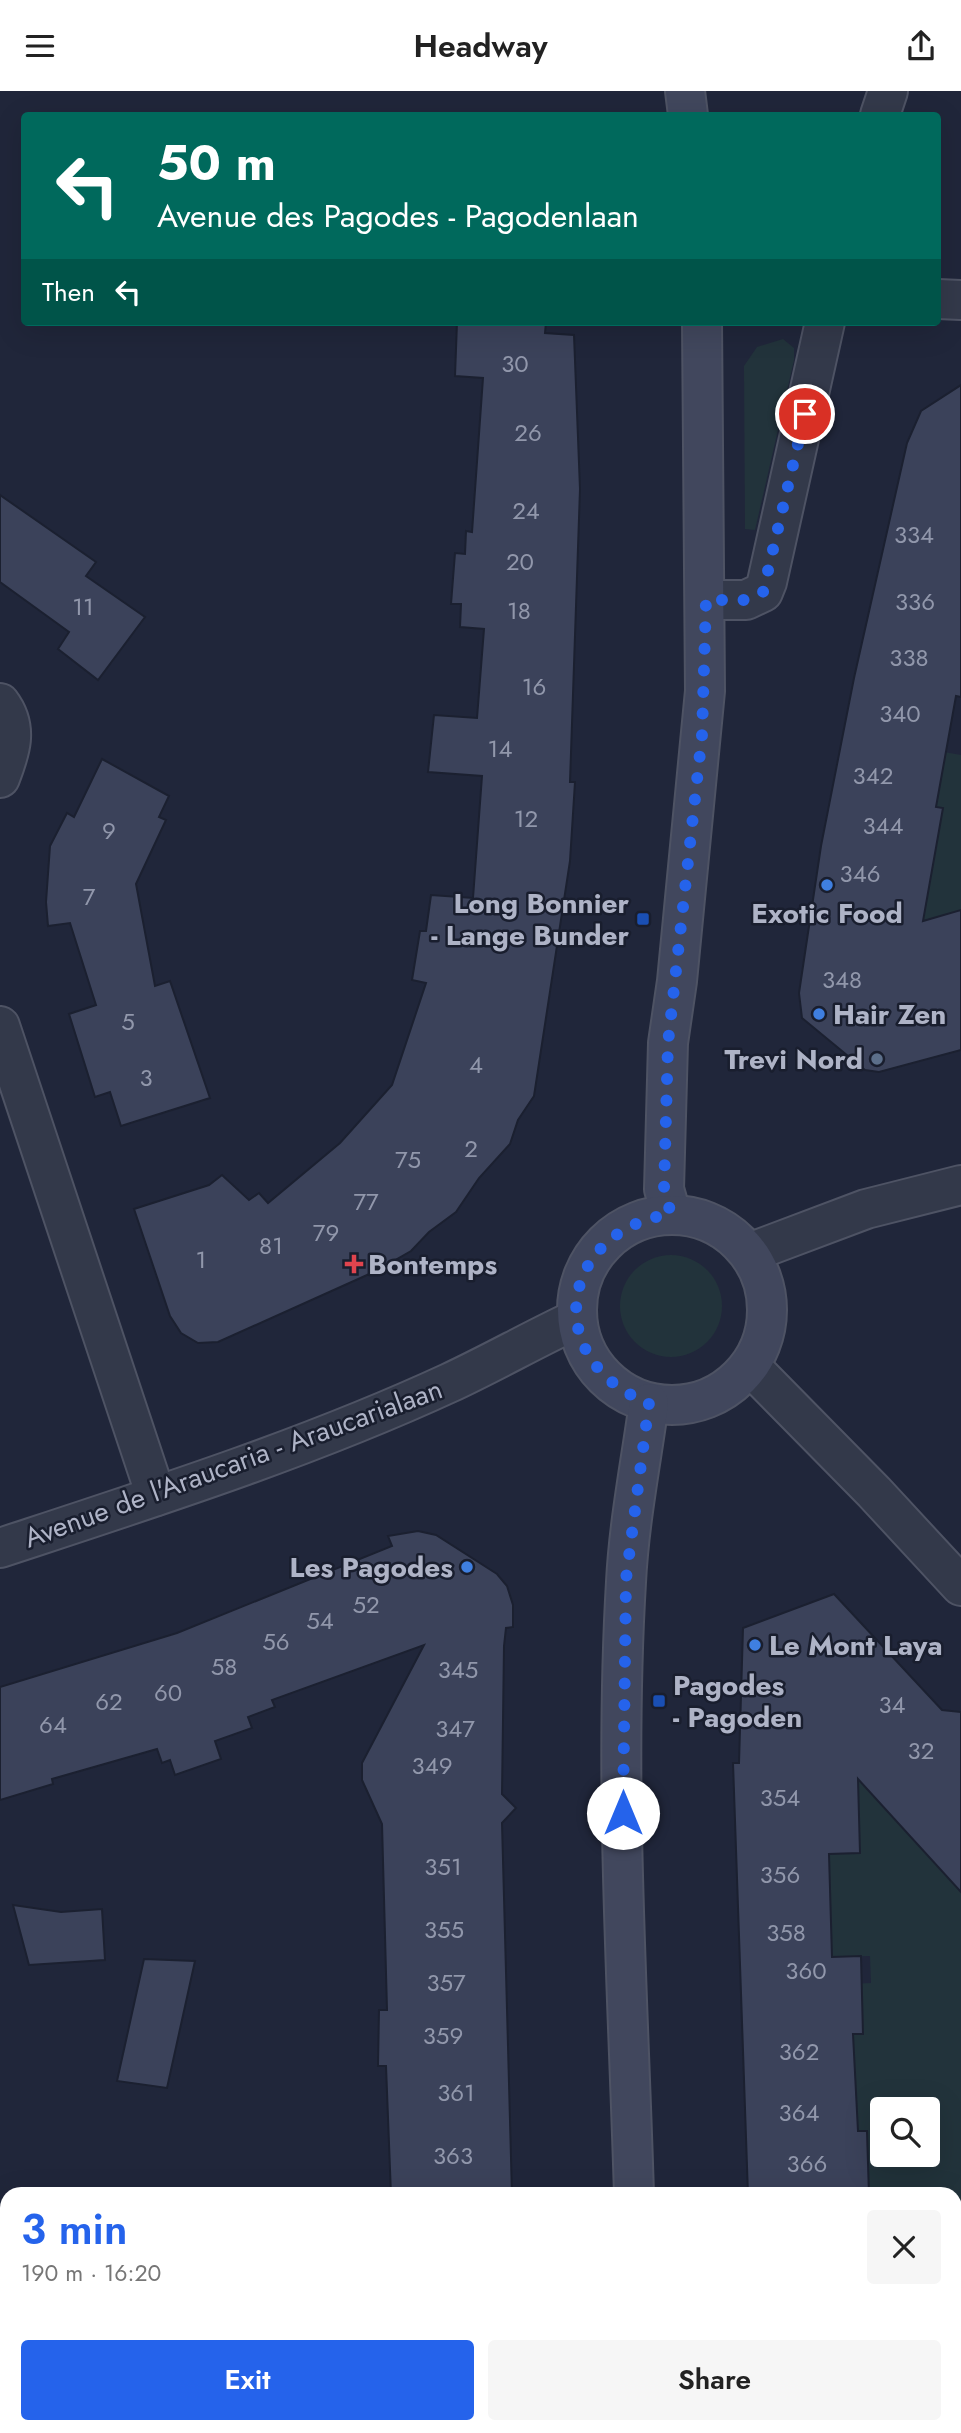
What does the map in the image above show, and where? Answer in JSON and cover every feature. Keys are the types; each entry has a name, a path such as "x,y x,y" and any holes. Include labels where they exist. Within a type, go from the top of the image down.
{"street":[{"path":"685,91 688,112"},
{"path":"881,112 888,91"},
{"path":"941,299 961,300"},
{"path":"671,1214 664,1189 668,1043 702,735 706,600 702,326"},
{"path":"706,600 746,600 763,592 824,326"},
{"path":"0,703 12,729 12,746 0,778"},
{"path":"0,1026 156,1496"},
{"path":"749,1253 866,1209 961,1185"},
{"path":"671,1214 694,1217 715,1224 734,1237 749,1253 761,1274 767,1297 767,1322 762,1345 750,1366 734,1383 705,1400 672,1406 649,1403 627,1395 608,1381 592,1363 582,1342 577,1319 583,1275 594,1255 628,1225 671,1214"},
{"name":"Avenue de l'Araucaria - Araucarialaan","path":"0,1548 156,1496 377,1414 450,1383 577,1319"},
{"path":"750,1366 874,1492 961,1586"},
{"path":"634,2187 623,1813 624,1631 626,1579 649,1403"}],"shaded area":[{"path":"783,339 794,348 794,360 755,530 745,529 744,366 757,347"},
{"path":"944,752 961,755 961,910 942,916 950,948 887,930 942,808 934,806"},
{"path":"671,1255 691,1259 707,1270 718,1286 722,1306 718,1326 707,1342 691,1353 671,1357 651,1353 635,1342 624,1326 620,1306 624,1286 635,1270 651,1259"},
{"path":"874,1744 961,1879 961,2187 869,2187 867,2131 852,2131 853,2034 863,2034 862,2006 848,1984 871,1983 870,1956 832,1957 824,1854 860,1853 860,1822 802,1761"}],"building":[{"path":"457,326 546,326 545,333 574,335 580,489 570,782 575,782 570,861 534,1096 518,1120 510,1144 479,1178 456,1212 429,1232 411,1251 376,1271 218,1342 198,1343 181,1333 170,1316 134,1209 209,1185 222,1175 249,1200 259,1193 268,1203 340,1143 392,1085 426,983 412,980 420,931 426,931 431,895 473,898 482,776 428,772 434,715 477,718 484,629 460,627 461,604 451,604 455,553 465,554 466,531 472,532 483,378 455,376"},
{"path":"961,385 961,697 956,696 936,807 943,808 923,921 961,910 961,1050 879,1072 865,1070 802,1018 799,993 821,846 854,678 907,443 921,411"},
{"path":"0,495 96,562 86,576 145,617 98,680 58,649 69,632 0,582"},
{"path":"102,759 169,796 159,817 166,820 136,884 155,986 170,981 210,1098 121,1126 110,1092 95,1097 69,1014 96,1005 70,923 48,926 46,902 50,846 67,813 74,817"},
{"path":"418,1531 436,1535 497,1574 507,1586 513,1605 513,1627 506,1628 504,1646 502,1794 516,1808 502,1823 512,2187 391,2187 386,2066 378,2066 379,2010 387,2010 382,1824 362,1780 362,1763 424,1645 272,1700 275,1707 248,1717 252,1728 215,1741 221,1759 175,1775 170,1760 162,1763 157,1749 52,1779 53,1784 0,1800 0,1687 177,1633 392,1546 388,1536"},
{"path":"834,1594 942,1710 961,1712 961,1892 858,1779 860,1853 829,1854 832,1957 861,1956 863,2034 853,2034 858,2131 867,2131 869,2187 748,2187 733,1763 739,1763 743,1628"},
{"path":"13,1905 61,1912 102,1909 105,1960 29,1965"},
{"path":"144,1959 195,1961 167,2088 117,2081"}],"place":[{"name":"Exotic Food","path":"827,885"},
{"name":"Long Bonnier - Lange Bunder","path":"643,919"},
{"name":"Hair Zen","path":"819,1014"},
{"name":"Trevi Nord","path":"877,1059"},
{"name":"Bontemps","path":"354,1264"},
{"name":"Les Pagodes","path":"467,1567"},
{"name":"Le Mont Laya","path":"755,1645"},
{"name":"Pagodes - Pagoden","path":"659,1701"}],"route":[{"path":"623,1813 626,1579 649,1403 627,1395 608,1381 592,1363 582,1342 577,1319 578,1296 583,1275 594,1255 610,1238 628,1225 648,1217 671,1214 664,1189 668,1043 677,981 702,735 706,600 746,600 763,592 770,572 805,414"}]}
